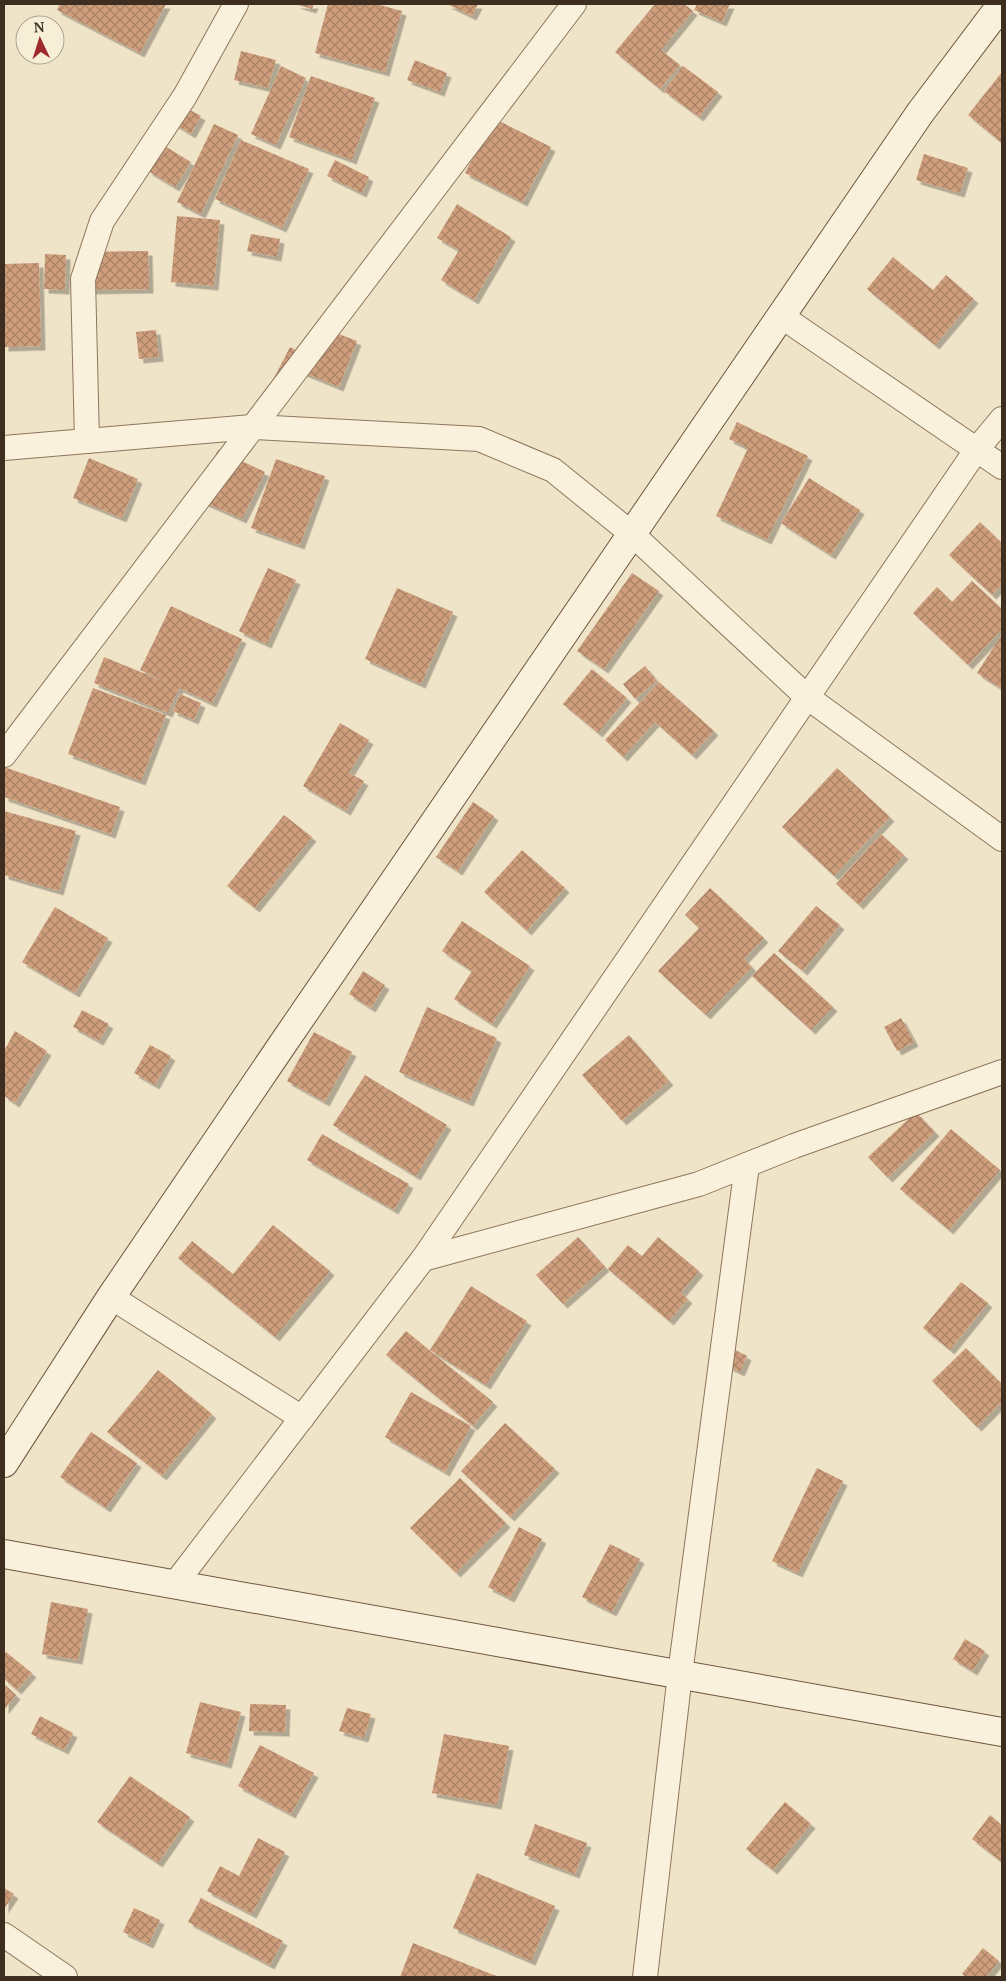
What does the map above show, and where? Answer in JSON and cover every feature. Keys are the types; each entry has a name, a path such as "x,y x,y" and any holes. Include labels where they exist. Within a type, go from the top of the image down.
{"main road":[{"path":"4,1463 111,1297 781,316 920,113 1002,4"},
{"path":"4,1554 1002,1732"}],"street":[{"path":"87,441 83,279 102,221 185,96 236,4"},
{"path":"4,755 574,4"},
{"path":"781,316 1002,467"},
{"path":"175,1584 423,1259 977,449 1002,419"},
{"path":"4,448 252,427 479,439 553,470 632,534 807,698 1002,839"},
{"path":"423,1259 699,1184 794,1146 1002,1072"},
{"path":"645,1977 680,1674 747,1165"},
{"path":"111,1297 302,1418"},
{"path":"4,1935 65,1977"}],"building":[{"path":"60,4 166,4 140,53 57,10"},
{"path":"295,4 314,4 312,9"},
{"path":"328,4 376,4 402,11 385,72 315,53"},
{"path":"447,4 478,4 472,16"},
{"path":"655,4 684,4 693,11 661,50 680,65 660,89 615,52"},
{"path":"697,4 730,4 722,22 694,10"},
{"path":"241,51 276,60 268,88 234,80"},
{"path":"415,60 447,73 440,92 407,80"},
{"path":"281,66 306,78 276,145 251,134"},
{"path":"683,66 718,92 699,117 664,91"},
{"path":"1002,72 1002,143 968,115"},
{"path":"311,76 375,98 352,160 289,137"},
{"path":"183,106 201,116 191,134 173,123"},
{"path":"493,118 551,147 523,202 465,173"},
{"path":"214,124 238,135 201,214 177,202"},
{"path":"241,140 309,169 282,228 215,199"},
{"path":"163,145 191,162 175,187 148,171"},
{"path":"924,154 968,168 960,193 916,180"},
{"path":"335,160 369,177 362,193 327,176"},
{"path":"457,204 511,237 474,300 441,280 459,250 437,238"},
{"path":"177,216 220,220 214,286 171,282"},
{"path":"251,234 280,239 277,257 247,251"},
{"path":"148,251 149,289 78,290 78,252"},
{"path":"45,254 66,255 65,290 44,289"},
{"path":"893,257 933,290 946,275 974,299 935,345 867,289"},
{"path":"39,263 41,346 4,347 4,264"},
{"path":"318,326 357,341 339,387 300,371"},
{"path":"156,330 159,357 139,359 136,332"},
{"path":"290,347 303,354 288,384 274,378"},
{"path":"737,422 808,456 767,540 716,516 748,448 729,439"},
{"path":"218,450 265,472 242,519 195,498"},
{"path":"89,458 138,479 122,518 73,498"},
{"path":"276,459 325,476 300,545 251,528"},
{"path":"809,478 860,510 831,555 781,523"},
{"path":"980,522 1002,543 1002,584 992,595 949,555"},
{"path":"268,568 296,580 267,644 239,631"},
{"path":"632,573 659,591 604,669 577,651"},
{"path":"972,581 1002,609 1002,629 968,665 913,613 937,587 952,602"},
{"path":"397,588 453,612 421,684 365,659"},
{"path":"171,606 242,639 212,703 179,688 168,713 94,683 104,657 168,683 140,670"},
{"path":"1002,634 1002,689 977,673"},
{"path":"645,666 657,681 635,699 623,684"},
{"path":"592,669 627,698 598,733 563,704"},
{"path":"659,682 714,731 692,755 655,722 623,757 605,740"},
{"path":"93,688 166,715 141,781 68,754"},
{"path":"180,694 201,703 194,720 173,711"},
{"path":"340,723 369,740 349,773 364,781 346,811 303,786"},
{"path":"4,767 120,807 111,834 4,797"},
{"path":"837,768 890,817 834,876 782,827"},
{"path":"473,802 494,816 458,871 436,857"},
{"path":"4,811 76,831 59,891 4,875"},
{"path":"284,815 312,837 255,908 227,886"},
{"path":"881,834 904,855 859,905 836,884"},
{"path":"522,850 565,888 527,931 484,892"},
{"path":"710,888 764,938 744,959 752,967 706,1015 658,971 699,928 685,915"},
{"path":"816,906 840,925 803,971 778,951"},
{"path":"55,907 108,938 75,993 22,962"},
{"path":"462,921 530,966 492,1024 454,999 472,971 442,951"},
{"path":"774,953 833,1007 811,1030 752,976"},
{"path":"363,971 385,985 371,1008 349,994"},
{"path":"427,1007 497,1038 469,1102 399,1072"},
{"path":"82,1010 109,1024 99,1041 73,1027"},
{"path":"901,1018 914,1042 897,1051 884,1027"},
{"path":"15,1031 47,1051 15,1103 4,1096 4,1051"},
{"path":"314,1032 352,1052 325,1102 287,1081"},
{"path":"629,1035 669,1081 622,1121 582,1075"},
{"path":"150,1045 171,1056 155,1085 134,1073"},
{"path":"365,1075 447,1125 416,1176 333,1125"},
{"path":"916,1112 935,1132 888,1178 868,1157"},
{"path":"951,1129 1000,1170 949,1230 900,1189"},
{"path":"322,1134 409,1184 394,1210 307,1160"},
{"path":"273,1225 330,1271 275,1337 178,1258 192,1241 233,1274"},
{"path":"578,1237 605,1267 563,1304 536,1275"},
{"path":"658,1237 699,1271 681,1293 688,1299 669,1321 608,1269 628,1245 642,1256"},
{"path":"961,1282 988,1303 950,1350 923,1328"},
{"path":"471,1286 527,1321 486,1385 430,1350"},
{"path":"406,1331 493,1402 473,1426 386,1355"},
{"path":"726,1345 747,1356 740,1372 718,1361"},
{"path":"966,1348 1002,1384 1002,1402 977,1427 932,1381"},
{"path":"158,1370 212,1414 162,1476 107,1432"},
{"path":"411,1392 471,1426 445,1472 385,1437"},
{"path":"505,1423 555,1469 510,1517 461,1471"},
{"path":"91,1432 137,1463 106,1508 60,1477"},
{"path":"817,1468 843,1481 798,1573 772,1561"},
{"path":"460,1478 506,1523 456,1573 410,1528"},
{"path":"519,1527 542,1539 510,1598 488,1587"},
{"path":"610,1544 640,1559 612,1612 582,1597"},
{"path":"51,1602 88,1609 78,1660 42,1654"},
{"path":"965,1639 985,1651 973,1671 953,1659"},
{"path":"6,1652 32,1673 17,1690 4,1679 4,1655"},
{"path":"4,1684 16,1695 4,1710"},
{"path":"200,1702 241,1712 227,1764 186,1753"},
{"path":"250,1704 286,1705 285,1732 249,1731"},
{"path":"347,1708 371,1714 364,1738 339,1731"},
{"path":"40,1716 73,1733 64,1750 31,1734"},
{"path":"444,1734 509,1746 497,1805 432,1793"},
{"path":"260,1745 314,1773 291,1814 238,1786"},
{"path":"130,1776 190,1817 158,1863 97,1822"},
{"path":"785,1802 811,1824 773,1870 746,1849"},
{"path":"990,1815 1002,1825 1002,1862 972,1839"},
{"path":"535,1824 587,1843 575,1874 524,1855"},
{"path":"258,1838 285,1852 252,1914 207,1891 220,1866 239,1876"},
{"path":"477,1873 555,1906 531,1961 453,1928"},
{"path":"4,1888 14,1894 4,1909"},
{"path":"201,1898 283,1941 270,1965 188,1922"},
{"path":"134,1908 160,1920 149,1944 123,1932"},
{"path":"413,1943 499,1977 400,1977"},
{"path":"983,1948 999,1961 986,1977 966,1977 962,1974"}]}
